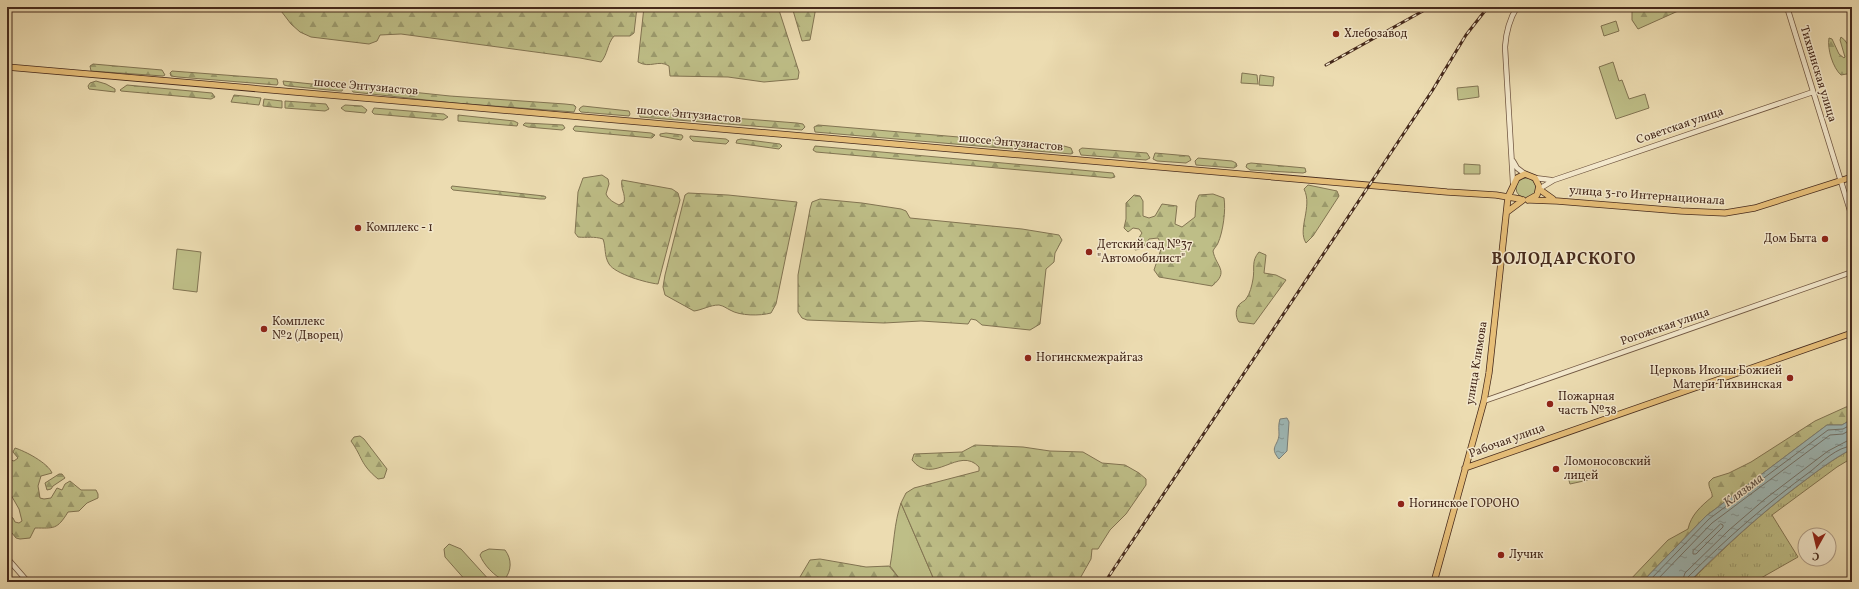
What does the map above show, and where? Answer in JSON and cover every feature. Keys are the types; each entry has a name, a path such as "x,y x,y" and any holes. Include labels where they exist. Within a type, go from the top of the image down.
{"main road":[{"name":"шоссе Энтузиастов","path":"7,67 655,123 817,139 1368,184"},
{"path":"1507,212 1524,200 1535,197 1539,189 1539,183 1535,178 1525,174 1516,178 1508,197"},
{"name":"улица 3-го Интернационала","path":"1368,184 1447,192 1496,195 1524,200 1555,200 1724,213 1755,208 1852,177"},
{"path":"1496,195 1504,193 1513,186"},
{"path":"1513,186 1514,194 1524,200"},
{"name":"улица 3-го Интернационала","path":"1539,189 1555,200"},
{"name":"улица Климова","path":"1434,582 1484,401 1489,373 1508,197"},
{"name":"Рабочая улица","path":"1465,468 1852,332"}],"street":[{"path":"1513,186 1506,43 1509,22 1517,7"},
{"name":"Тихвинская улица","path":"1787,7 1852,217"},
{"name":"Советская улица","path":"1539,189 1553,180 1813,92"},
{"path":"1512,158 1517,168 1525,174"},
{"name":"Советская улица","path":"1535,178 1553,180"},
{"name":"Рогожская улица","path":"1484,401 1852,272"},
{"path":"7,558 28,582"}],"green space":[{"path":"278,7 637,7 634,33 630,36 614,36 601,62 401,34 380,35 377,41 369,44 311,37 300,32 291,24"},
{"path":"644,7 778,7 799,72 798,79 764,82 728,77 670,76 669,66 665,64 661,63 647,65 638,62"},
{"path":"792,7 816,7 810,40 802,41"},
{"path":"1632,7 1687,7 1638,29 1632,20"},
{"path":"1616,21 1619,31 1604,36 1601,26"},
{"path":"1841,37 1845,40 1849,48 1852,73 1841,75 1833,63 1830,53 1829,38 1832,39 1839,54 1844,58 1840,40"},
{"path":"1613,62 1619,81 1622,80 1629,99 1645,94 1649,108 1616,119 1599,67"},
{"path":"93,64 162,70 165,75 91,71 90,66"},
{"path":"172,71 277,79 278,83 277,85 178,77 171,76 170,73"},
{"path":"1242,73 1257,75 1258,84 1241,83"},
{"path":"1260,75 1274,77 1273,86 1259,85"},
{"path":"96,81 115,89 115,92 89,89 88,86 90,83"},
{"path":"283,81 341,87 343,89 342,91 339,91 288,86 284,85"},
{"path":"127,85 212,93 215,97 211,99 120,90"},
{"path":"354,86 450,96 565,104 574,105 576,107 574,112 454,103 353,92 350,87"},
{"path":"1478,86 1479,97 1458,100 1457,88"},
{"path":"234,95 261,98 259,105 231,102"},
{"path":"264,99 282,101 282,108 263,106"},
{"path":"285,101 326,104 329,109 325,111 285,108"},
{"path":"345,105 362,106 367,110 365,113 345,111 341,108"},
{"path":"583,106 629,111 630,114 629,116 581,112 579,110"},
{"path":"374,108 444,114 448,117 443,120 374,114 372,112"},
{"path":"643,111 797,123 803,124 805,127 802,130 640,117 639,112"},
{"path":"458,115 514,121 518,123 517,126 458,121"},
{"path":"525,123 563,125 565,128 562,130 528,127 523,125"},
{"path":"818,125 1064,146 1071,148 1073,153 815,132 814,127"},
{"path":"575,126 651,133 655,135 652,138 575,131 573,129"},
{"path":"666,133 682,135 683,137 681,140 660,136 660,134"},
{"path":"690,136 726,139 729,141 726,144 693,141"},
{"path":"741,139 780,144 782,146 779,149 736,143 737,140"},
{"path":"815,146 1113,173 1115,177 1111,178 816,152 813,150"},
{"path":"1082,148 1147,153 1150,158 1146,160 1081,155 1079,150"},
{"path":"1155,153 1189,156 1191,160 1186,163 1157,161 1153,159"},
{"path":"1198,158 1232,161 1236,163 1237,166 1234,168 1196,165 1195,161"},
{"path":"1251,163 1305,168 1306,172 1250,170 1246,167 1247,164"},
{"path":"1464,164 1480,165 1480,174 1464,174"},
{"path":"602,175 608,179 609,184 606,194 607,196 611,201 619,205 624,202 622,180 672,189 678,193 680,200 658,284 639,280 612,268 607,261 603,239 594,237 578,237 575,233 578,192 583,178"},
{"path":"1526,178 1533,181 1536,188 1533,195 1526,198 1519,195 1516,188 1519,181"},
{"path":"1308,185 1337,191 1339,196 1313,236 1306,243 1303,231 1307,203 1304,189"},
{"path":"452,186 546,197 545,199 540,199 453,190 451,188"},
{"path":"688,193 728,195 797,202 776,304 771,313 761,315 744,314 734,312 724,306 719,305 694,311 665,295 663,287 665,275 685,195"},
{"path":"1213,194 1224,198 1225,203 1223,227 1218,244 1213,251 1221,273 1217,281 1212,286 1159,277 1154,270 1162,246 1158,238 1149,239 1142,248 1135,250 1134,245 1142,233 1139,229 1133,228 1128,232 1124,228 1126,219 1126,203 1134,195 1140,196 1143,201 1143,216 1149,218 1155,216 1162,204 1177,206 1175,224 1182,227 1195,217 1196,202 1199,195"},
{"path":"820,199 901,209 906,211 910,218 1022,229 1059,235 1062,240 1055,253 1054,262 1046,269 1040,324 1030,330 982,325 976,320 971,319 968,324 921,321 884,323 807,320 802,318 798,312 798,275 812,202"},
{"path":"177,249 201,252 197,292 173,289"},
{"path":"1259,252 1266,255 1264,273 1276,275 1286,280 1254,324 1239,322 1236,312 1239,305 1246,300 1250,292 1253,279 1254,262"},
{"path":"1852,406 1852,419 1842,425 1827,425 1706,516 1642,582 1628,582 1668,540 1688,529 1691,519 1700,507 1712,497 1709,482 1713,478 1729,473 1751,462 1815,421 1846,407"},
{"path":"360,436 387,469 384,478 378,479 362,461 351,441 354,437"},
{"path":"975,445 1083,452 1102,463 1125,465 1146,479 1146,485 1126,514 1110,530 1098,549 1092,549 1091,559 1078,582 935,582 901,503 906,493 914,488 979,471 979,467 971,461 963,460 929,469 920,467 912,460 914,454 962,452"},
{"path":"15,448 41,461 50,469 52,473 41,476 38,486 40,498 51,498 57,488 62,490 65,484 70,481 81,490 96,490 98,498 87,503 79,511 68,512 61,522 54,527 35,528 30,538 16,538 7,527 7,515 13,518 15,522 19,523 22,521 19,509 11,495 7,480 7,455 14,461 18,458 13,452"},
{"path":"1852,449 1852,458 1837,467 1772,515 1797,558 1754,582 1694,582 1692,580 1771,507 1838,457"},
{"path":"1586,472 1588,480 1570,484 1568,477"},
{"path":"59,474 62,474 65,478 51,489 47,490 45,483"},
{"path":"901,503 935,582 902,582 890,566 895,526"},
{"path":"449,544 461,549 491,582 467,582 445,557 444,549"},
{"path":"489,549 505,550 509,557 510,569 504,580 493,573 480,555 482,552"},
{"path":"820,559 866,567 889,566 902,582 797,582 810,560"}],"water":[{"path":"1287,418 1289,422 1287,451 1279,459 1274,449 1279,435 1279,421 1280,419"},
{"name":"Клязьма","path":"1852,419 1852,449 1824,466 1768,509 1689,582 1642,582 1706,516 1827,425 1842,425"}],"railway":[{"path":"1326,65 1430,7"},
{"path":"1105,582 1432,91 1466,35 1488,7"}],"place":[{"name":"Хлебозавод","path":"1336,34"},
{"name":"Комплекс - 1","path":"358,228"},
{"name":"Дом Быта","path":"1825,239"},
{"name":"Детский сад №37 \"Автомобилист\"","path":"1089,252"},
{"name":"Комплекс №2 (Дворец)","path":"264,329"},
{"name":"Ногинскмежрайгаз","path":"1028,358"},
{"name":"Церковь Иконы Божией Матери Тихвинская","path":"1790,378"},
{"name":"Пожарная часть №38","path":"1550,404"},
{"name":"Ломоносовский лицей","path":"1556,469"},
{"name":"Ногинское ГОРОНО","path":"1401,504"},
{"name":"Лучик","path":"1501,555"}],"district":[{"name":"ВОЛОДАРСКОГО","path":"1564,260"}]}
